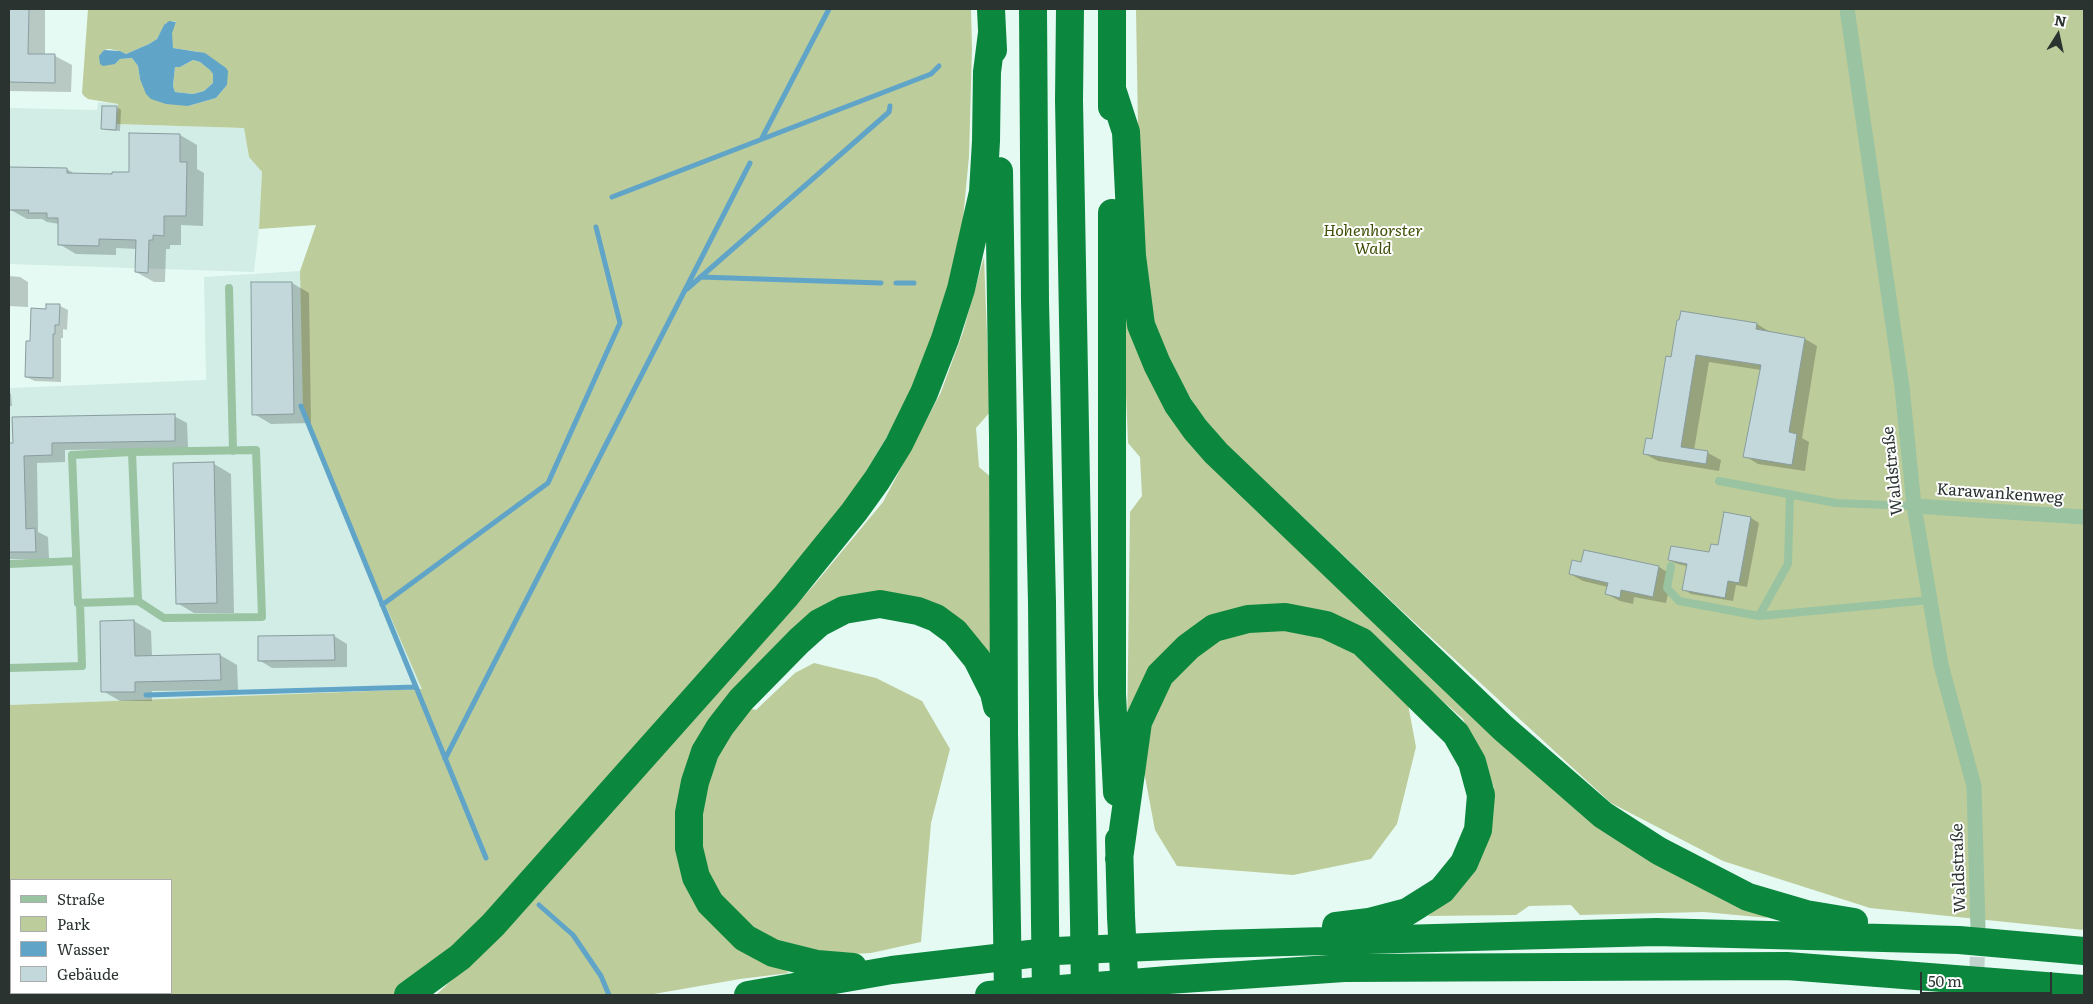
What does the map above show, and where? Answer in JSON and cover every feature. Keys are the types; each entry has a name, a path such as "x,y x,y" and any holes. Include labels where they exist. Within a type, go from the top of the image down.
{"highway":[{"path":"1033,9 1035,282 1042,592 1046,995"},
{"path":"1070,9 1069,100 1086,995"},
{"path":"1112,9 1112,694 1125,995"},
{"path":"991,21 998,119 1008,995"},
{"path":"408,995 460,957 493,925 786,596 854,512 882,473 899,444 924,393 945,340 961,289 983,192 987,72 991,21"},
{"path":"1112,89 1126,132 1132,256 1141,325 1157,364 1178,405 1195,429 1216,453 1503,728 1603,815 1659,852 1748,897 1806,914 1969,934 2084,951"},
{"path":"892,970 817,964 774,953 745,938 710,903 696,878 689,848 689,813 695,782 705,752 720,727 741,700 799,641 820,623 844,610 880,604 918,611 936,618 955,632 977,658 994,693 1004,733"},
{"path":"1120,859 1138,722 1160,675 1188,646 1214,628 1248,619 1285,617 1326,624 1362,642 1456,734 1472,762 1481,795 1478,830 1464,863 1442,890 1407,912 1369,922 1268,930 1215,944"},
{"path":"748,995 892,970 1056,952 1215,944 1656,932 1969,934"},
{"path":"989,995 1178,979 1354,968 1787,966 2084,989"}],"street":[{"name":"Waldstraße","path":"1847,9 1902,387 1914,506 1942,664 1974,786 1969,934"},
{"name":"Karawankenweg","path":"1914,506 2084,517"}],"lane":[{"path":"229,288 233,451"},
{"path":"9,668 82,666 72,455 256,450 262,617 164,618 138,601 80,603"},
{"path":"132,452 138,601"},
{"path":"1719,481 1836,502 1914,506"},
{"path":"1759,616 1788,564 1790,494"},
{"path":"9,564 76,561"},
{"path":"1671,566 1667,588 1679,601 1759,616 1930,600"}],"shaded area":[{"path":"98,102 118,104 117,124 244,128 249,157 262,172 259,229 254,272 9,264 9,108 97,110"},
{"path":"300,271 303,416 423,689 9,705 9,388 206,380 204,277"}],"green space":[{"path":"88,9 971,9 972,49 969,156 962,230 945,305 922,378 844,508 801,565 504,900 396,995 9,995 9,705 422,689 303,416 300,271 316,225 259,229 262,172 249,157 244,128 116,124 118,104 88,99 82,93","holes":["175,21 176,23 172,30 171,38 173,48 199,52 227,85 216,98 188,106 140,79 138,66 132,58 120,59 115,64 110,64 101,54 104,50 109,49 126,54 157,39 166,23"]},
{"name":"Hohenhorster Wald","path":"1136,9 2084,9 2084,930 1870,908 1723,861 1611,803 1401,610 1228,446 1199,412 1171,366 1150,311 1140,246"},
{"path":"193,60 200,62 211,70 213,83 204,91 193,94 175,92 173,86 175,67 180,67"},
{"path":"984,257 990,412 976,428 979,467 992,478 996,664 893,595 747,682 681,851 773,960 789,973 740,979 648,995 436,995 503,932 814,585 883,502 941,392 963,332"},
{"path":"1121,271 1163,399 1658,863 1768,918 1704,912 1580,915 1571,905 1529,906 1516,915 1428,916 1462,886 1489,825 1494,787 1463,719 1368,635 1203,624 1127,736 1130,512 1142,496 1140,457 1128,443"},
{"path":"1290,626 1348,646 1407,699 1416,747 1397,824 1371,859 1293,875 1177,866 1155,830 1143,766 1150,727 1160,696 1182,665 1212,641 1238,631"},
{"path":"814,663 876,678 922,701 950,749 931,823 921,942 871,953 832,955 793,949 758,934 716,894 697,836 709,767 748,708 756,710 795,673"}],"water":[{"path":"169,21 176,22 172,33 173,48 205,53 226,68 228,71 227,85 216,98 188,106 166,104 151,99 146,94 140,79 138,66 132,58 120,59 115,64 103,66 100,64 99,56 104,50 120,51 126,54 157,39 164,25","holes":["193,60 200,62 213,74 213,83 204,91 193,94 175,92 173,86 175,67 180,67"]}],"building":[{"path":"9,9 29,9 28,54 55,54 55,83 9,82"},
{"path":"102,106 117,106 116,130 101,129"},
{"path":"129,133 180,134 180,162 187,162 186,216 164,216 164,236 153,235 153,240 149,240 148,273 135,272 136,240 99,239 99,246 58,245 58,218 47,218 47,213 28,213 29,210 9,210 9,167 67,168 67,173 112,174 112,172 129,172"},
{"path":"251,282 292,282 294,414 252,415"},
{"path":"46,304 60,304 59,325 55,325 55,334 53,334 53,378 25,377 26,341 30,341 31,308 46,309"},
{"path":"1681,311 1757,323 1756,329 1805,338 1789,432 1797,434 1792,465 1743,457 1761,365 1696,355 1681,447 1708,451 1706,464 1643,454 1646,438 1652,439 1666,356 1671,357 1677,320 1679,320"},
{"path":"175,414 175,441 52,443 52,455 24,456 26,529 35,528 36,552 9,552 9,443 13,443 12,417"},
{"path":"214,462 217,603 176,604 173,463"},
{"path":"1724,512 1751,517 1739,583 1728,581 1725,598 1682,590 1687,564 1668,560 1671,546 1709,552 1711,544 1718,545"},
{"path":"1584,550 1659,566 1653,597 1621,590 1620,598 1605,594 1608,583 1569,574 1572,560 1581,562"},
{"path":"134,620 135,656 220,654 221,680 135,682 135,692 101,692 100,621"},
{"path":"334,635 335,660 258,661 258,636"}],"waterway":[{"path":"762,138 829,9"},
{"path":"612,197 931,74 939,66"},
{"path":"687,289 889,112 890,106"},
{"path":"445,759 750,163"},
{"path":"382,605 548,483 620,323 596,227"},
{"path":"700,277 881,283"},
{"path":"896,283 914,283"},
{"path":"301,406 486,858"},
{"path":"146,695 416,687"},
{"path":"539,905 573,935 601,976 609,995"}],"tunnel":[{"path":"1976,995 1978,937"}]}
